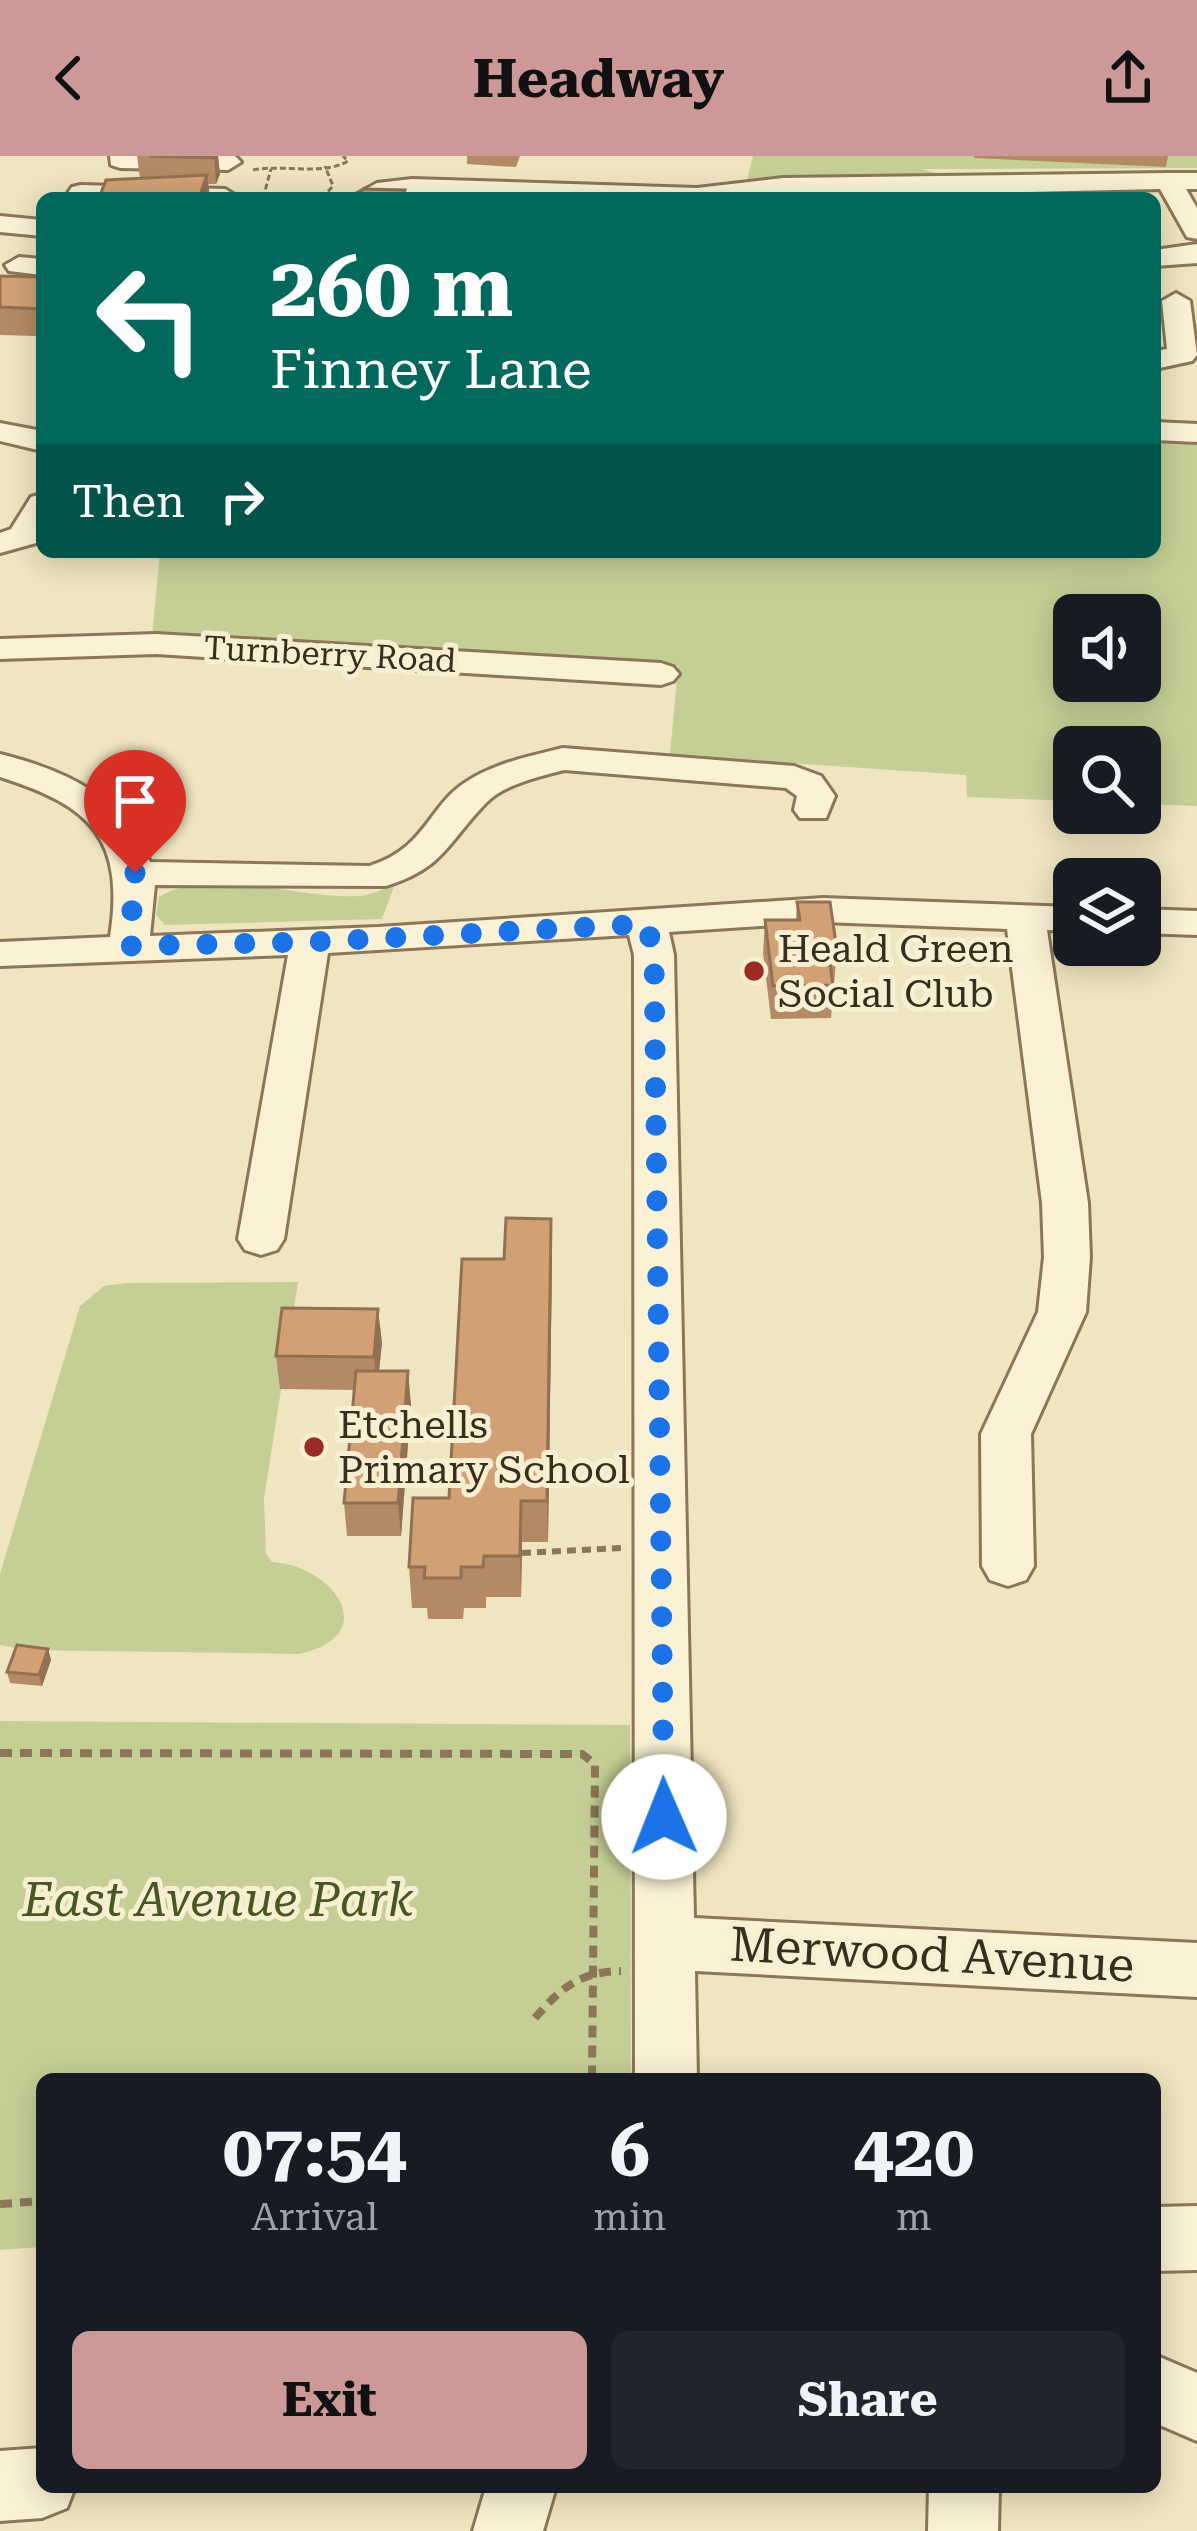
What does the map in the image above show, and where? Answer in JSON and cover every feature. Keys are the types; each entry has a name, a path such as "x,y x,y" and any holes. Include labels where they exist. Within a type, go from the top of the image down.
{"street":[{"path":"84,192 122,158 228,162"},
{"path":"1168,181 1197,231"},
{"path":"774,192 963,191 1038,182 1197,181"},
{"path":"1038,182 1040,192"},
{"path":"378,192 412,187 474,192"},
{"path":"0,224 30,248"},
{"path":"1161,259 1186,258 1197,252"},
{"path":"1161,359 1183,356 1176,301"},
{"path":"1161,431 1197,433"},
{"path":"0,432 36,441"},
{"path":"0,543 24,536 36,515"},
{"name":"Turnberry Road","path":"0,650 156,644 661,674"},
{"path":"135,873 372,878 407,867 446,832 475,792 515,772 563,759 794,777 808,784 816,796 799,809 854,812"},
{"path":"0,765 60,784 108,817 135,873 129,946"},
{"path":"0,954 647,924 823,910 1053,918"},
{"path":"1008,1566 1006,1435 1062,1312 1067,1257 1065,1203 1024,917"},
{"path":"1161,922 1197,923"},
{"path":"647,924 654,956 666,2073"},
{"path":"261,1239 310,942"},
{"name":"Merwood Avenue","path":"667,1942 1197,1970"},
{"path":"1161,2239 1197,2238"},
{"path":"1161,2392 1197,2407"},
{"path":"0,2486 36,2483"},
{"path":"508,2531 519,2493"},
{"path":"963,2531 964,2493"}],"path":[{"path":"228,162 245,170 344,166 348,161 343,156"},
{"path":"325,166 333,186 328,192"},
{"path":"265,192 271,169"},
{"path":"522,1553 553,1548 661,1549"},
{"path":"0,1753 582,1754 595,1764 592,2073"},
{"path":"535,2018 571,1978 590,1970"},
{"path":"0,2204 36,2201"}],"green space":[{"path":"753,156 1197,156 1197,168 922,169 940,174 747,180"},
{"path":"1161,438 1197,440 1197,806 1161,805 1161,726 1053,726 1053,800 967,797 966,775 670,755 678,666 152,637 159,558 1161,558"},
{"path":"203,884 359,896 395,884 382,919 165,925 156,915 159,897"},
{"path":"298,1282 264,1498 266,1554 272,1562 295,1566 330,1588 341,1603 344,1618 339,1633 325,1645 299,1654 25,1650 0,1645 0,1574 80,1306 104,1286 126,1283"},
{"name":"East Avenue Park","path":"0,1721 630,1725 631,2073 36,2073 36,2247 0,2250"}],"building":[{"path":"207,175 201,192 101,192 106,180"},
{"path":"363,189 405,190 404,192"},
{"path":"0,276 36,277 36,309 0,307"},
{"path":"797,902 830,902 837,950 828,951 833,985 773,986 765,920 800,920"},
{"path":"506,1218 551,1219 547,1501 521,1501 520,1556 484,1556 483,1567 461,1567 461,1578 424,1578 425,1567 409,1567 413,1498 449,1498 462,1259 504,1259"},
{"path":"282,1308 378,1309 374,1357 276,1356"},
{"path":"356,1371 408,1371 398,1503 344,1503"},
{"path":"17,1645 48,1649 39,1675 7,1672"}],"place":[{"name":"Heald Green Social Club","path":"754,971"},
{"name":"Etchells Primary School","path":"314,1447"}],"route":[{"path":"135,873 129,946 310,942 647,924 654,956 664,1817"}]}
